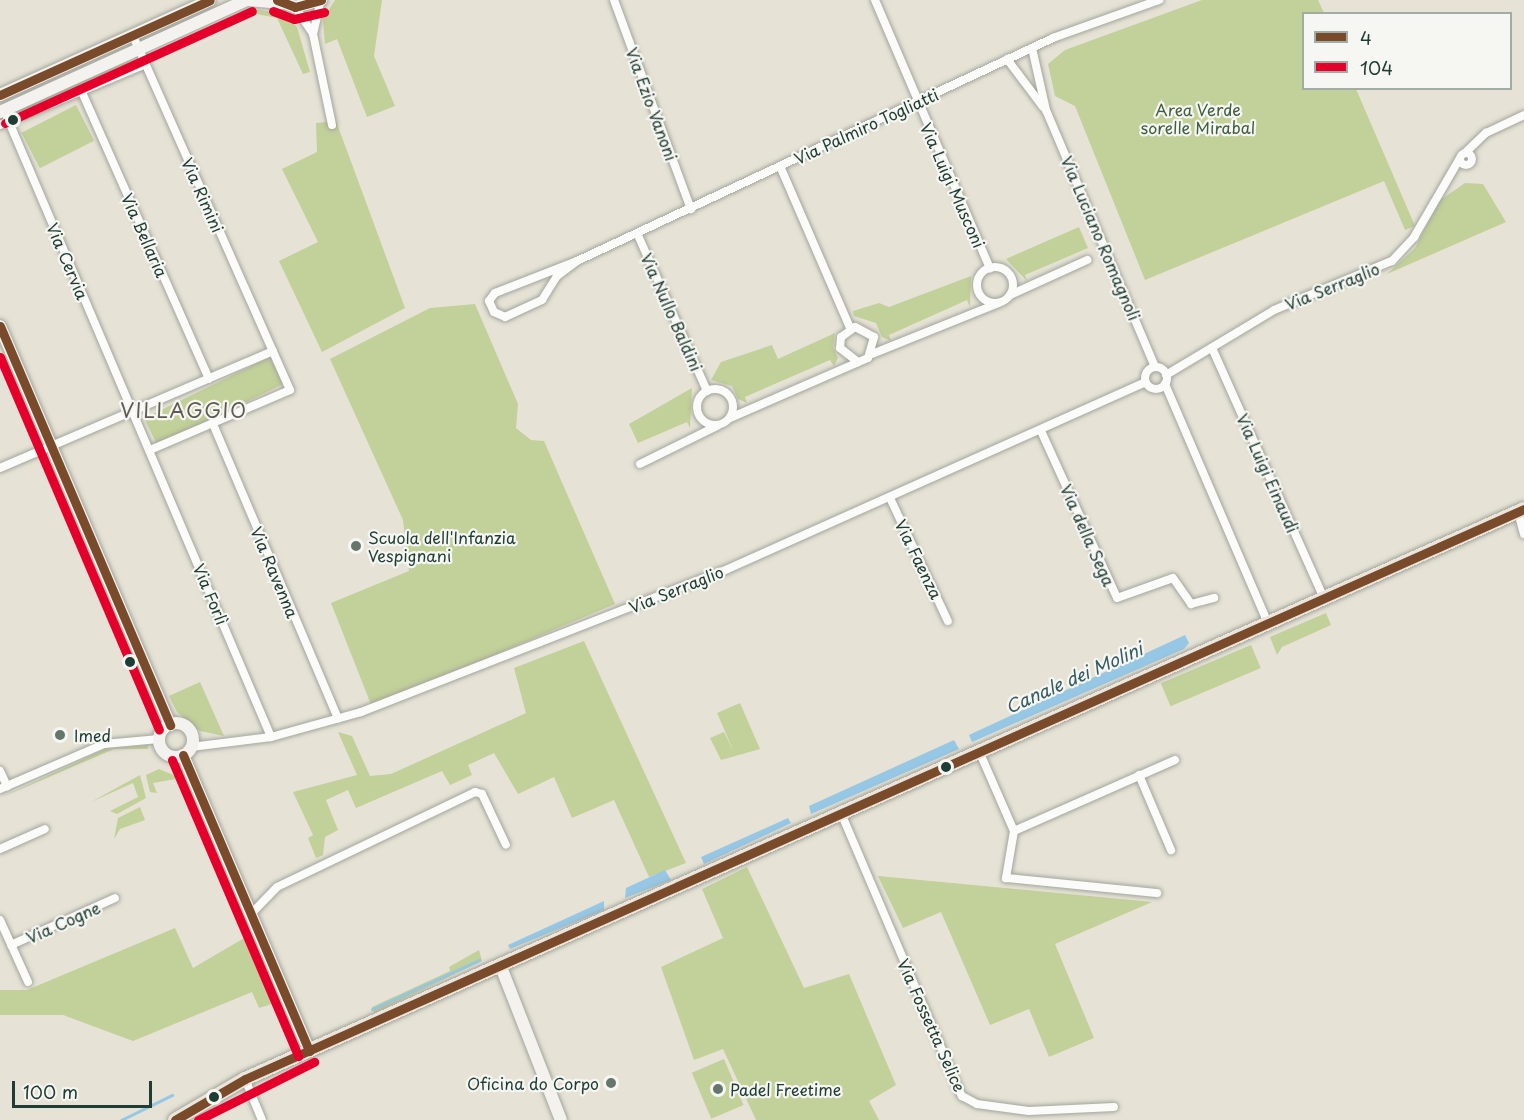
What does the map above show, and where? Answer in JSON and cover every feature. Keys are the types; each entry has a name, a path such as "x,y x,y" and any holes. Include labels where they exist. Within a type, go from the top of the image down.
{"main road":[{"path":"0,95 134,38 210,0"},
{"path":"3,117 248,0 279,2 295,7 321,0"},
{"path":"0,326 170,725"},
{"path":"175,1120 245,1079 501,967 840,813 1521,510"},
{"path":"170,725 159,739 168,755 187,751"},
{"path":"170,725 188,729 187,751 251,914 309,1052"},
{"path":"501,967 561,1120"}],"street":[{"path":"313,34 321,0"},
{"name":"Via Ezio Vanoni","path":"614,0 691,209"},
{"name":"Via Luigi Musconi","path":"875,0 916,103 990,268"},
{"name":"Via Palmiro Togliatti","path":"577,261 557,276 542,300 504,317 494,312 489,301 495,293 577,261 691,209 1007,59 1141,3 1159,0"},
{"path":"295,7 313,34 332,125"},
{"name":"Via Rimini","path":"134,38 290,390 213,424"},
{"name":"Via Luciano Romagnoli","path":"1032,48 1046,110 1155,367"},
{"name":"Via Luciano Romagnoli","path":"1007,59 1046,110"},
{"path":"3,117 146,64"},
{"name":"Via Bellaria","path":"81,90 209,379"},
{"name":"Via Serraglio","path":"1165,379 1274,310 1392,261 1414,237 1453,168 1465,158 1482,137 1524,115"},
{"name":"Via Cervia","path":"3,117 150,450"},
{"path":"780,166 850,328 840,348 858,362"},
{"name":"Via Nullo Baldini","path":"637,233 707,391"},
{"path":"640,464 730,418 872,354 999,303 1010,295 1086,260"},
{"name":"Via Luigi Musconi","path":"990,268 1007,272 1010,295"},
{"name":"Via Luigi Musconi","path":"990,268 977,280 978,293 999,303"},
{"path":"850,328 871,333 872,354"},
{"name":"Via Luigi Einaudi","path":"1212,348 1324,598"},
{"path":"0,468 273,351"},
{"path":"1165,379 1156,389 1145,382 1146,372 1155,367 1165,379 1268,623"},
{"name":"Via Serraglio","path":"187,751 271,737 338,719 721,572 1041,431 1145,382"},
{"name":"Via Nullo Baldini","path":"707,391 729,396 730,418"},
{"name":"Via Nullo Baldini","path":"707,391 697,409 706,423 717,425"},
{"path":"150,450 213,424"},
{"name":"Via Ravenna","path":"213,424 338,719"},
{"name":"Via della Sega","path":"1041,431 1117,598 1173,578 1191,604 1214,598"},
{"name":"Via Forlì","path":"150,450 271,737"},
{"name":"Via Faenza","path":"890,498 948,621"},
{"path":"1521,510 1524,534"},
{"path":"0,771 3,788 104,744 159,739"},
{"path":"978,752 1014,831 1006,878 1157,893"},
{"path":"1014,831 1175,760"},
{"path":"1139,775 1171,850"},
{"path":"251,914 277,887 475,792 482,794 506,845"},
{"name":"Via Fossetta Selice","path":"840,813 962,1096 977,1104 1029,1111 1114,1107"},
{"path":"0,849 45,829"},
{"name":"Via Cogne","path":"11,945 116,898"},
{"name":"Via Cogne","path":"0,920 28,982"},
{"path":"245,1079 262,1120"}],"green space":[{"path":"335,0 382,0 374,56 395,106 367,117 337,39 325,44 323,19"},
{"name":"Area Verde sorelle Mirabal","path":"1202,0 1318,0 1324,12 1302,12 1302,90 1356,90 1415,226 1405,230 1384,181 1145,280 1075,106 1055,96 1048,64 1065,50"},
{"path":"249,8 286,15 297,27 310,72 303,74 277,18 241,11"},
{"path":"135,59 137,64 11,115 9,110"},
{"path":"76,105 94,141 40,168 22,133"},
{"path":"336,121 405,308 322,352 279,261 318,242 282,169 317,152 316,123"},
{"path":"1465,183 1483,184 1506,222 1387,274 1415,248 1439,201"},
{"path":"1079,227 1088,248 1025,275 1027,281 1006,259"},
{"path":"971,276 970,307 967,300 889,335 891,341 882,337 876,323 854,316 853,311 879,303 889,307"},
{"path":"475,304 518,404 516,428 531,440 544,441 615,604 372,707 331,603 409,571 403,520 330,359 430,308"},
{"path":"835,333 833,347 838,358 834,366 830,360 745,397 747,403 738,399 732,386 711,380 721,362 772,345 778,359"},
{"path":"270,357 283,384 157,445 144,418"},
{"path":"692,388 690,428 687,422 638,443 629,424"},
{"path":"1326,613 1331,625 1282,647 1277,655 1270,637"},
{"path":"584,641 686,863 649,877 614,800 572,818 554,777 518,794 494,753 468,765 472,775 450,785 442,771 356,808 348,790 326,800 338,830 325,837 323,855 316,858 308,838 313,835 293,792 357,775 338,732 352,736 370,776 391,774 526,713 514,668"},
{"path":"1251,645 1261,668 1171,706 1161,683"},
{"path":"200,682 224,736 200,731 177,712 169,696"},
{"path":"740,703 760,749 721,760 710,738 724,732 734,752 717,713"},
{"path":"148,745 148,749 114,749 0,798 105,749"},
{"path":"159,769 180,778 221,869 217,870 176,779 153,783 157,793 150,792 146,775"},
{"path":"140,775 146,798 117,814 110,811 138,797 133,783 91,802"},
{"path":"140,807 145,820 120,829 114,839 118,818"},
{"path":"747,867 804,988 849,974 896,1085 869,1101 879,1120 756,1120 723,1049 694,1060 661,967 723,938 702,889"},
{"path":"878,876 1152,902 1055,944 1094,1038 1049,1057 1029,1009 990,1025 941,912 903,928"},
{"path":"175,928 193,968 246,937 257,952 275,1003 259,1008 252,992 133,1041 63,1015 0,1015 0,990 27,990"},
{"path":"479,950 482,961 374,1013 372,1007 450,971 449,967"},
{"name":"Padel Freetime","path":"724,1059 744,1105 711,1119 692,1073"}],"water":[{"path":"1185,635 1189,643 1184,649 972,742 969,735"},
{"path":"954,740 959,749 811,814 809,806"},
{"path":"788,818 791,823 704,864 701,857"},
{"path":"665,870 671,880 625,898 626,888"},
{"path":"604,901 604,910 510,949 508,945"}],"waterway":[{"name":"Canale dei Molini","path":"372,1009 479,960"},
{"name":"Canale dei Molini","path":"121,1120 172,1095"}],"transit line":[{"name":"4","path":"0,95 210,0"},
{"name":"4","path":"277,0 295,7 321,0"},
{"name":"104","path":"5,123 252,11"},
{"name":"104","path":"273,11 294,19 324,12"},
{"name":"4","path":"0,326 170,725"},
{"name":"104","path":"0,357 159,730"},
{"name":"4","path":"175,1120 245,1079 1524,509"},
{"name":"4","path":"183,755 309,1051"},
{"name":"104","path":"172,760 298,1056"},
{"name":"104","path":"198,1120 314,1062"}],"place":[{"name":"Scuola dell'Infanzia Vespignani","path":"356,546"},
{"name":"Imed","path":"60,735"},
{"name":"Oficina do Corpo","path":"611,1083"},
{"name":"Padel Freetime","path":"718,1089"}],"district":[{"name":"VILLAGGIO","path":"184,410"}]}
